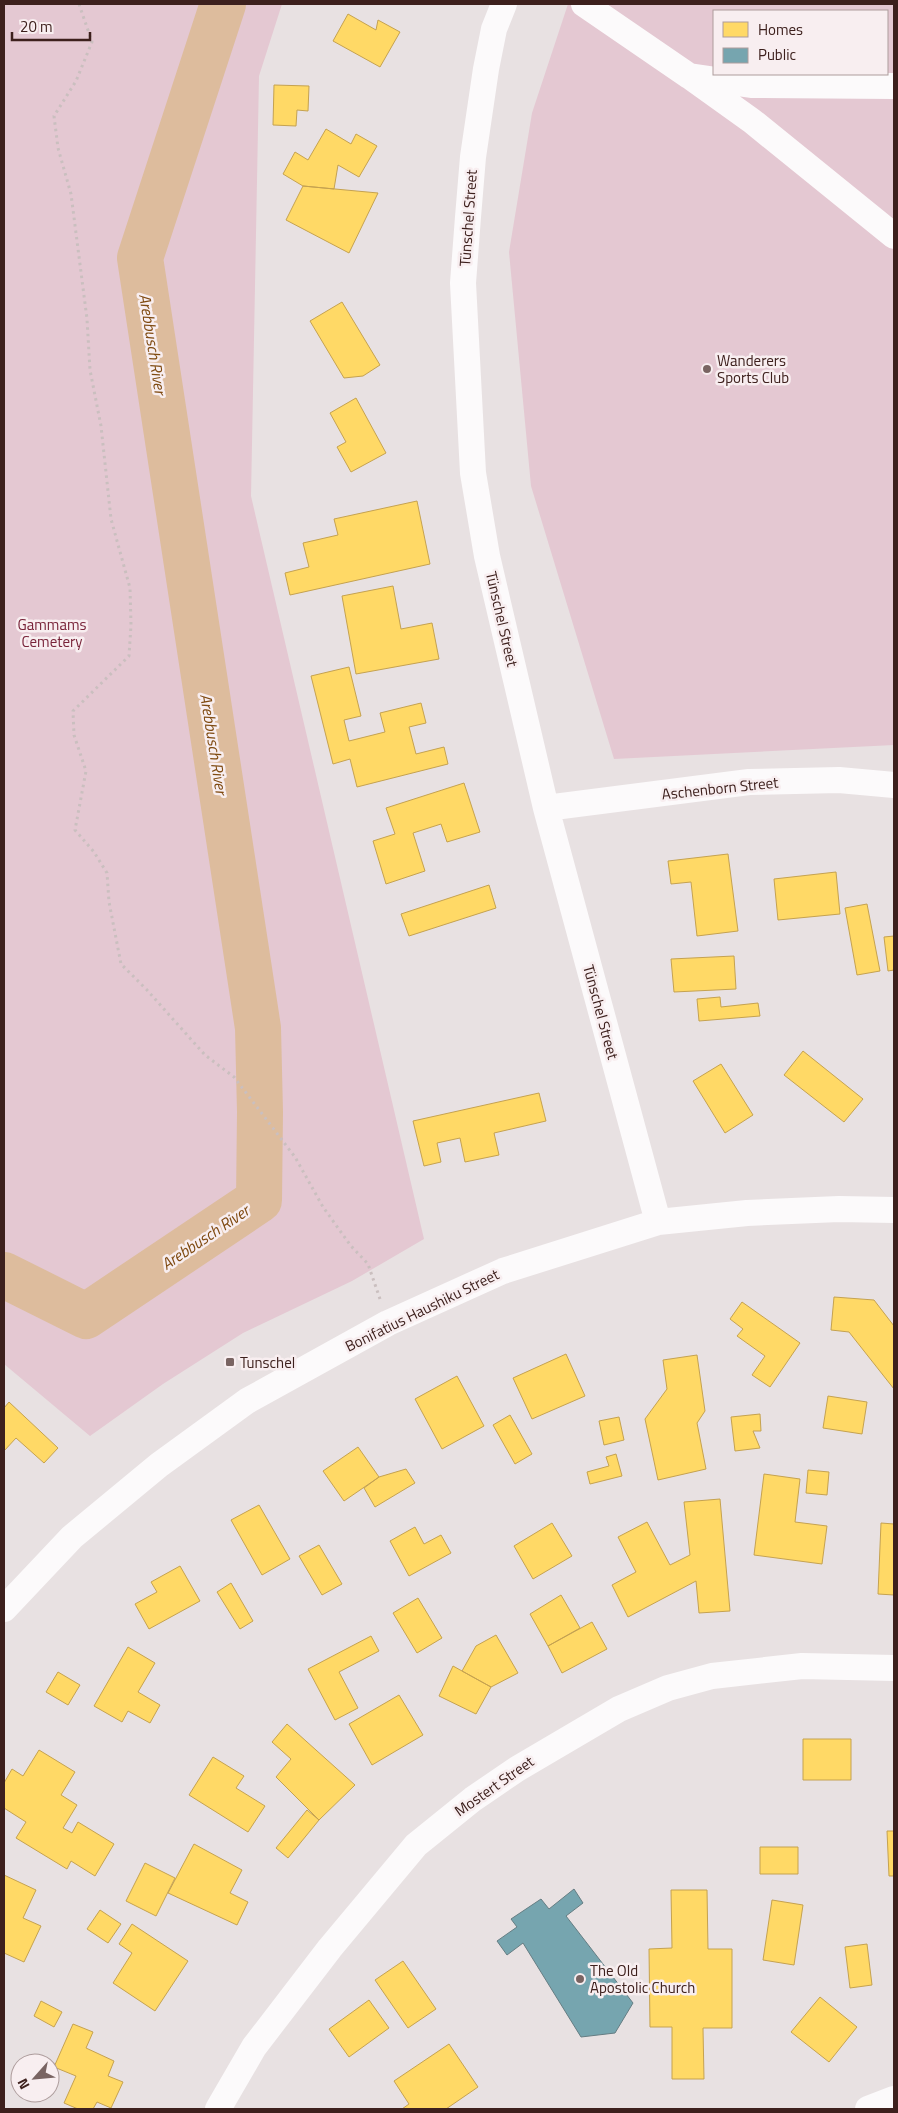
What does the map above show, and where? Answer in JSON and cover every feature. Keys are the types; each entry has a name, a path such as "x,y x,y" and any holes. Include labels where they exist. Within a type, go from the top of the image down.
{"street":[{"name":"Tünschel Street","path":"504,4 494,29 473,157 464,283 473,473 487,556 546,808 658,1222"},
{"path":"584,4 752,121 894,236"},
{"path":"689,76 751,85 894,86"},
{"name":"Aschenborn Street","path":"546,808 749,782 840,780 894,785"},
{"name":"Bonifatius Haushiku Street","path":"4,1610 72,1537 159,1466 248,1401 388,1323 502,1271 658,1222 756,1213 839,1209 894,1210"},
{"name":"Mostert Street","path":"218,2109 254,2047 330,1948 416,1844 473,1799 517,1769 619,1709 668,1688 712,1676 802,1666 894,1668"},
{"path":"868,2109 894,2099"}],"path":[{"path":"79,4 92,42 76,81 54,116 58,148 71,194 87,319 90,370 101,426 111,519 130,588 131,625 129,656 73,711 74,735 86,771 75,830 94,852 107,873 109,902 121,964 205,1055 234,1077 295,1157 323,1206 351,1246 368,1264 388,1323"}],"green space":[{"name":"Gammams Cemetery","path":"4,4 282,4 259,76 251,496 424,1239 352,1281 243,1333 163,1384 90,1436 4,1364"},
{"name":"Wanderers Sports Club","path":"568,4 894,4 894,745 614,759 531,486 509,252 532,113"}],"building: Homes":[{"path":"348,14 376,30 378,20 400,32 380,67 333,41"},
{"path":"274,85 309,86 308,111 297,110 296,126 273,125"},
{"path":"326,129 351,144 356,134 377,146 359,177 338,165 334,189 303,186 283,174 295,152 308,160"},
{"path":"303,186 378,193 349,253 286,220"},
{"path":"342,302 380,365 363,376 344,378 310,321"},
{"path":"356,398 386,453 351,472 337,447 346,442 330,413"},
{"path":"417,501 430,564 290,595 285,573 309,567 303,543 338,535 334,519"},
{"path":"393,586 401,629 432,623 439,659 356,674 342,596"},
{"path":"349,667 361,716 344,720 349,741 385,732 380,713 421,703 426,723 409,727 416,754 444,747 448,764 357,787 350,759 333,764 311,676"},
{"path":"464,783 480,832 447,842 441,824 413,833 425,871 386,884 373,841 395,834 386,808"},
{"path":"728,854 738,931 697,936 691,882 671,884 668,861"},
{"path":"836,872 840,914 778,920 774,879"},
{"path":"489,885 496,908 409,936 401,914"},
{"path":"867,904 880,971 857,975 845,908"},
{"path":"894,936 894,970 888,971 884,937"},
{"path":"734,956 736,989 674,992 671,959"},
{"path":"720,997 721,1007 758,1003 760,1016 699,1021 697,999"},
{"path":"803,1051 863,1099 844,1122 784,1075"},
{"path":"721,1064 753,1115 725,1133 693,1081"},
{"path":"539,1093 546,1121 494,1133 499,1155 465,1162 460,1138 437,1143 441,1162 424,1166 413,1121"},
{"path":"834,1297 874,1300 894,1326 894,1389 849,1332 831,1330"},
{"path":"742,1302 800,1343 770,1387 752,1375 765,1356 737,1336 743,1329 730,1319"},
{"path":"566,1354 585,1396 532,1419 513,1378"},
{"path":"697,1355 705,1411 697,1423 706,1469 658,1480 645,1419 667,1389 663,1360"},
{"path":"457,1376 484,1426 442,1449 415,1399"},
{"path":"828,1396 867,1402 862,1434 823,1428"},
{"path":"9,1402 58,1448 44,1463 16,1438 4,1451 4,1408"},
{"path":"760,1414 761,1431 753,1431 760,1448 735,1451 731,1417"},
{"path":"510,1415 532,1454 515,1464 493,1425"},
{"path":"619,1417 624,1440 604,1445 599,1421"},
{"path":"358,1447 379,1477 344,1501 323,1471"},
{"path":"616,1454 622,1476 590,1484 587,1472 609,1466 606,1457"},
{"path":"406,1469 415,1483 375,1507 364,1488 379,1477"},
{"path":"808,1470 829,1472 827,1495 806,1493"},
{"path":"764,1474 800,1479 795,1522 827,1526 822,1564 754,1555"},
{"path":"720,1499 730,1611 699,1613 696,1581 628,1617 612,1585 636,1572 618,1537 647,1522 670,1565 690,1555 684,1502"},
{"path":"259,1505 290,1559 262,1575 231,1520"},
{"path":"552,1523 572,1556 533,1579 514,1546"},
{"path":"881,1523 894,1524 894,1595 878,1594"},
{"path":"415,1527 424,1544 441,1535 451,1553 409,1576 390,1541"},
{"path":"319,1545 342,1584 322,1595 299,1556"},
{"path":"180,1566 200,1601 149,1629 135,1604 157,1592 151,1582"},
{"path":"231,1583 253,1621 240,1629 217,1592"},
{"path":"561,1595 580,1628 548,1646 530,1614"},
{"path":"418,1598 442,1638 417,1653 393,1613"},
{"path":"592,1622 607,1649 562,1673 548,1646"},
{"path":"496,1635 518,1673 491,1687 462,1671 476,1646"},
{"path":"371,1636 379,1651 339,1672 358,1708 335,1720 308,1669"},
{"path":"128,1647 155,1663 138,1692 160,1705 150,1723 128,1711 122,1722 94,1706"},
{"path":"453,1666 491,1687 476,1714 439,1696"},
{"path":"58,1672 80,1685 68,1705 46,1692"},
{"path":"399,1695 423,1735 372,1765 349,1724"},
{"path":"287,1724 355,1785 319,1820 276,1777 291,1759 272,1742"},
{"path":"803,1739 851,1739 851,1780 803,1780"},
{"path":"39,1750 75,1772 61,1795 77,1805 63,1828 72,1833 78,1822 114,1844 95,1876 71,1861 67,1869 16,1838 26,1822 4,1808 4,1783 12,1769 23,1776"},
{"path":"213,1757 244,1776 236,1788 265,1806 248,1832 189,1795"},
{"path":"307,1810 319,1820 288,1858 276,1848"},
{"path":"887,1831 894,1831 894,1876 889,1876"},
{"path":"194,1844 242,1870 230,1893 248,1902 237,1925 168,1893"},
{"path":"760,1847 798,1847 798,1874 760,1874"},
{"path":"145,1863 175,1878 156,1916 126,1901"},
{"path":"4,1875 36,1890 23,1918 41,1926 24,1962 4,1953"},
{"path":"671,1890 707,1890 708,1949 732,1949 732,2028 703,2028 704,2079 672,2079 672,2027 650,2027 649,1949 672,1948"},
{"path":"772,1900 803,1905 794,1965 763,1960"},
{"path":"100,1910 121,1924 108,1943 87,1929"},
{"path":"132,1924 188,1961 155,2011 113,1983 132,1953 119,1944"},
{"path":"867,1944 872,1985 850,1988 845,1947"},
{"path":"403,1961 436,2009 408,2028 375,1980"},
{"path":"820,1997 857,2027 829,2062 791,2032"},
{"path":"369,2000 389,2028 349,2057 329,2029"},
{"path":"41,2001 62,2012 54,2027 34,2016"},
{"path":"73,2024 93,2032 86,2048 114,2061 108,2076 123,2082 111,2108 97,2102 93,2109 78,2109 64,2103 76,2076 60,2069 60,2053"},
{"path":"449,2044 478,2087 446,2109 402,2109 409,2104 394,2081"}],"building: Public":[{"name":"The Old Apostolic Church","path":"574,1889 583,1903 566,1916 633,2003 615,2033 581,2037 523,1943 507,1955 497,1941 517,1927 511,1919 541,1899 549,1909"}],"waterway":[{"name":"Arebbusch River","path":"4,1275 86,1316 259,1200 260,1112 258,1028 140,258 223,4"}],"place":[{"name":"Wanderers Sports Club","path":"707,369"},
{"name":"Tunschel","path":"230,1362"},
{"name":"The Old Apostolic Church","path":"580,1979"}]}
